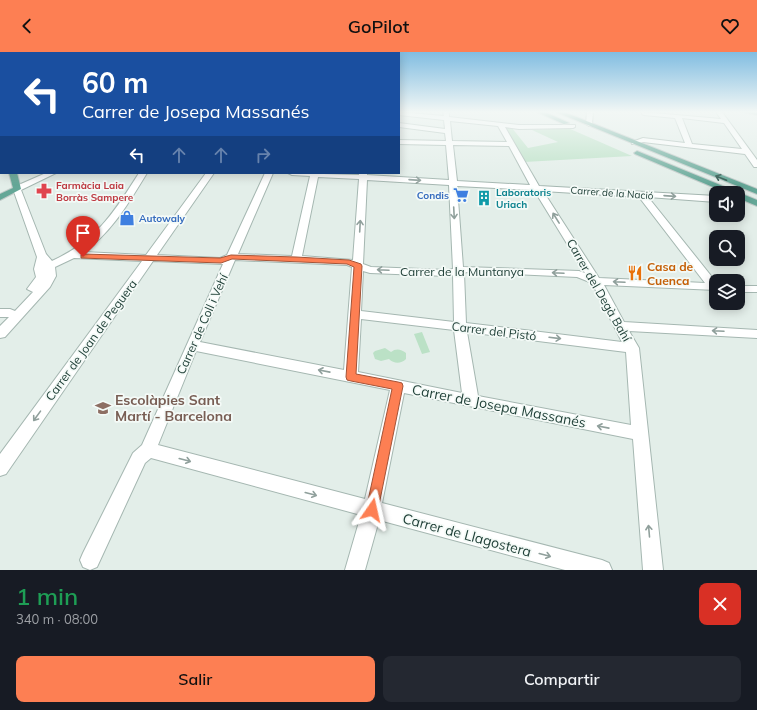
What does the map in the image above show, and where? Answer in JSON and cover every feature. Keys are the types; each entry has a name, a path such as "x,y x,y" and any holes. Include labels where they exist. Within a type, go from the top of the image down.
{"main road":[{"path":"615,136 634,142 757,192"},
{"path":"629,150 717,186"},
{"path":"0,196 17,189 12,174"},
{"path":"745,199 757,203"}],"street":[{"path":"449,136 460,326 471,400"},
{"name":"Carrer del Degà Bahí","path":"505,136 533,184 596,281 632,348 653,570"},
{"path":"686,136 689,145"},
{"path":"736,136 757,165"},
{"path":"634,142 643,140 748,152"},
{"path":"400,142 509,144"},
{"path":"0,334 46,285 50,276 46,261 17,189 50,174"},
{"path":"0,323 5,313 39,281 41,277 39,268 46,261 72,255 97,238 105,229 142,174"},
{"name":"Carrer de Joan de Peguera","path":"0,468 209,174"},
{"name":"Carrer de Coll i Vehí","path":"90,560 139,458 148,450 192,345 269,174"},
{"path":"296,259 315,174"},
{"name":"Carrer de la Nació","path":"315,174 363,175 709,199"},
{"path":"351,377 363,175"},
{"path":"642,195 709,279"},
{"name":"Carrer de la Muntanya","path":"72,255 83,257 221,261 231,257 296,259 349,262 370,270 447,273 467,269 578,274 596,281 709,287"},
{"path":"745,289 757,290"},
{"name":"Carrer del Pistó","path":"355,314 632,348"},
{"path":"621,326 757,334"},
{"name":"Carrer de Josepa Massanés","path":"192,345 641,434"},
{"path":"355,570 372,510 398,386"},
{"name":"Carrer de Llagostera","path":"148,450 602,570"}],"green space":[{"path":"510,136 519,136 528,148 558,142 545,136 587,136 632,156 524,162"},
{"path":"422,332 430,352 422,354 414,334"},
{"path":"385,348 391,352 398,350 406,353 406,359 398,363 389,359 381,361 375,359 373,353"}],"place":[{"name":"Farmàcia Laia Borràs Sampere","path":"44,191"},
{"name":"Condis","path":"461,195"},
{"name":"Laboratoris Uriach","path":"484,198"},
{"name":"Autowaly","path":"127,218"},
{"name":"Casa de Cuenca","path":"635,273"},
{"name":"Escolàpies Sant Martí - Barcelona","path":"103,408"}],"route":[{"path":"83,257 221,261 231,257 296,259 349,262 358,266 351,377 398,386 372,510"}]}
